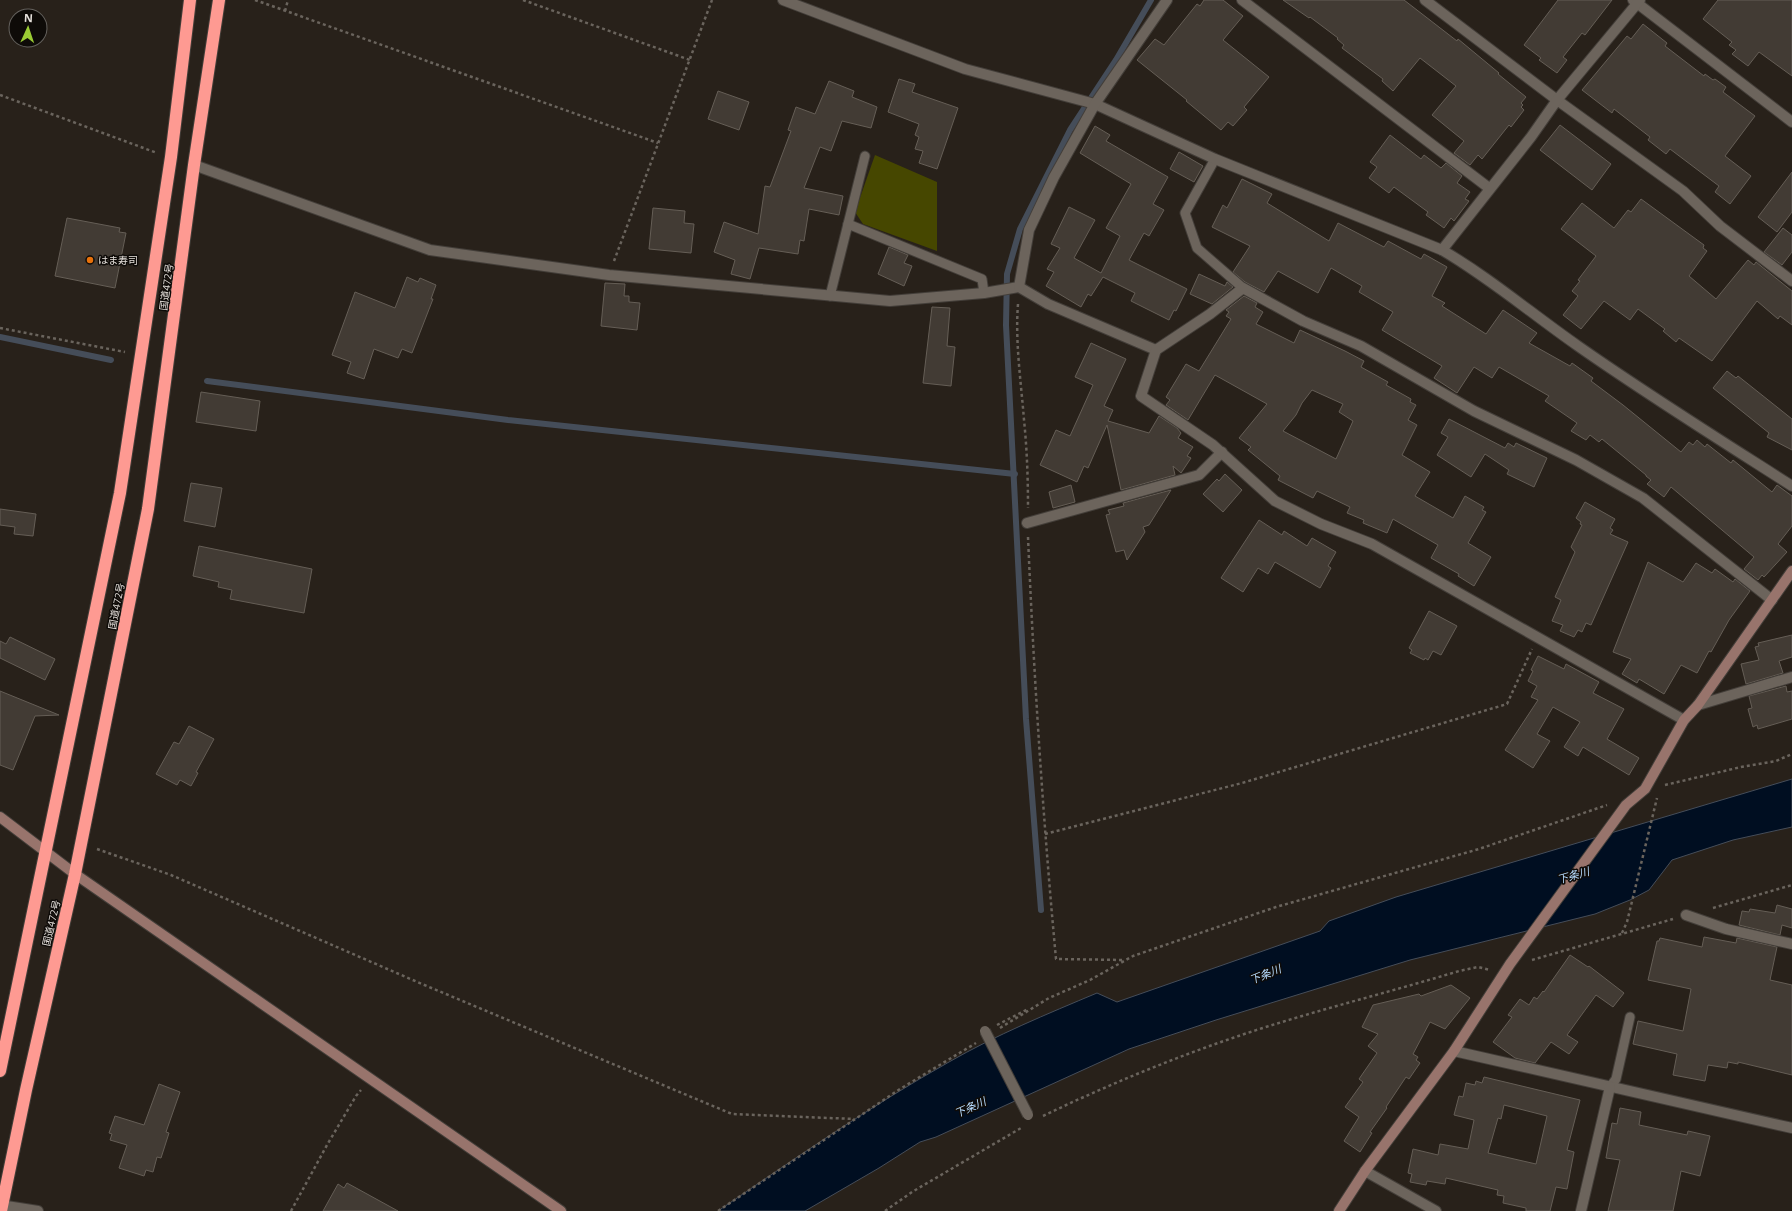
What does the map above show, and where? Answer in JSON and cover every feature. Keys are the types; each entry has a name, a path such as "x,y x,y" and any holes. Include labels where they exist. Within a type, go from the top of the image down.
{"highway":[{"name":"国道472号","path":"0,1071 3,1039 46,851 120,493 171,157 190,0"},
{"name":"国道472号","path":"1,1207 75,874 148,509 194,165 219,0"}],"street":[{"path":"783,0 965,69 1095,104 1215,159 1442,250 1472,268 1553,329 1634,385 1792,486"},
{"path":"1019,287 1029,230 1054,177 1095,104 1167,0"},
{"path":"1242,0 1489,188"},
{"path":"1425,0 1557,100 1683,191 1720,226 1792,281"},
{"path":"1442,250 1489,188 1531,137 1557,100 1637,1 1792,122"},
{"path":"194,165 430,250 609,275 890,301 984,293 1019,287 1048,304 1156,350"},
{"path":"1684,720 1372,544 1321,524 1275,501 1222,452 1141,396 1156,350 1210,314 1243,288 1303,321 1361,346 1474,411 1576,460 1643,498 1772,600"},
{"path":"1028,523 1199,475 1222,452"},
{"path":"1339,1211 1365,1171 1454,1051 1517,954 1626,806 1645,790 1684,720 1698,705 1792,571"},
{"path":"1698,705 1792,677"},
{"path":"0,817 75,874 560,1211"},
{"path":"1686,915 1726,929 1792,944"},
{"path":"989,1031 1030,1118"},
{"path":"1454,1051 1792,1128"},
{"path":"1581,1211 1610,1087"},
{"path":"1365,1171 1436,1211"},
{"path":"1,1207 38,1211"}],"lane":[{"path":"830,296 865,156"},
{"path":"1215,159 1185,213 1197,248 1243,288"},
{"path":"848,224 982,279 984,293"},
{"path":"1610,1087 1616,1079 1630,1017"}],"path":[{"path":"255,0 658,143"},
{"path":"285,11 288,0"},
{"path":"523,0 690,60"},
{"path":"609,275 712,0"},
{"path":"0,95 146,150 171,157"},
{"path":"1019,287 1017,318 1028,474 1028,523 1034,668 1045,834 1056,959 1126,960"},
{"path":"0,328 119,352 141,354"},
{"path":"1045,834 1242,783 1507,704 1537,638"},
{"path":"1645,790 1741,767 1776,761 1792,754"},
{"path":"1622,933 1627,922 1660,786"},
{"path":"989,1031 1046,1000 1090,980 1126,960 1276,907 1479,849 1613,802"},
{"path":"81,843 171,875 422,984 732,1114 856,1119"},
{"path":"1510,964 1536,959 1792,885"},
{"path":"885,1211 1030,1118 1174,1059 1281,1022 1478,967 1504,973"},
{"path":"989,1031 1046,1000"},
{"path":"718,1211 900,1089 980,1040"},
{"path":"291,1211 356,1096 371,1079"}],"shaded area":[{"path":"875,155 937,182 937,251 863,224 855,212"}],"water":[{"name":"下条川","path":"1792,779 1792,827 1733,840 1672,860 1649,890 1630,900 1595,914 1410,960 1216,1020 1129,1049 936,1137 920,1142 879,1168 805,1211 718,1211 803,1153 919,1079 1003,1034 1097,993 1117,1002 1320,931 1329,921 1396,897"}],"building":[{"path":"1204,0 1223,0 1243,16 1223,40 1269,77 1244,107 1247,110 1233,126 1228,122 1221,130 1186,101 1187,100 1137,60 1155,39 1164,45 1197,4 1200,6"},
{"path":"1283,0 1404,0 1457,41 1458,39 1526,97 1521,103 1523,105 1521,107 1524,110 1511,127 1509,125 1482,159 1478,155 1470,165 1454,153 1464,141 1432,115 1456,86 1420,58 1393,91 1382,81 1383,79 1342,48 1344,45 1337,39 1338,38 1310,17 1309,18"},
{"path":"1558,0 1612,0 1585,35 1582,33 1563,57 1567,60 1557,73 1539,60 1541,58 1524,45"},
{"path":"1718,0 1792,0 1792,76 1759,52 1748,66 1732,54 1736,50 1729,45 1732,42 1703,19"},
{"path":"1643,24 1667,43 1665,46 1704,76 1705,74 1713,80 1715,79 1726,87 1723,92 1755,116 1725,156 1751,176 1730,204 1715,192 1719,186 1670,149 1666,154 1648,140 1650,137 1614,109 1612,113 1582,90 1627,36 1631,39"},
{"path":"899,79 915,84 912,92 958,108 937,169 919,163 923,151 915,149 919,137 915,135 919,124 888,112"},
{"path":"829,81 854,91 852,97 877,107 871,128 842,121 831,151 820,147 804,188 843,196 839,215 809,209 804,241 800,240 798,254 759,248 750,279 731,274 735,260 714,252 724,222 758,234 765,186 770,187 791,131 788,130 796,107 815,114"},
{"path":"718,91 749,102 739,130 708,119"},
{"path":"1560,125 1611,164 1592,190 1540,150"},
{"path":"1095,126 1110,135 1106,141 1168,177 1153,204 1164,210 1149,236 1144,233 1129,260 1187,289 1176,311 1174,310 1169,320 1131,301 1135,293 1103,277 1091,296 1088,294 1081,307 1046,286 1054,272 1047,269 1060,248 1051,244 1069,207 1095,220 1074,258 1101,273 1120,236 1106,228 1131,184 1080,153"},
{"path":"1390,135 1421,159 1424,155 1441,168 1446,163 1462,176 1457,183 1470,192 1465,199 1469,201 1454,221 1451,218 1444,228 1426,215 1428,212 1394,187 1389,193 1369,178 1377,167 1370,162"},
{"path":"1179,152 1203,166 1194,182 1170,169"},
{"path":"1792,172 1792,212 1777,232 1758,217"},
{"path":"1242,179 1272,194 1267,203 1329,241 1338,223 1384,247 1388,241 1421,259 1424,254 1447,267 1432,296 1445,303 1442,306 1486,334 1503,310 1537,333 1529,343 1570,366 1572,363 1593,378 1591,381 1681,452 1689,442 1693,445 1697,440 1705,447 1707,444 1731,463 1733,460 1772,492 1777,485 1792,496 1792,526 1778,544 1787,552 1764,577 1762,575 1758,580 1744,569 1754,557 1671,487 1664,497 1647,484 1651,480 1646,475 1602,439 1599,442 1590,435 1586,440 1571,431 1577,423 1545,401 1549,396 1499,367 1492,378 1474,367 1457,393 1434,378 1442,366 1382,330 1393,312 1359,292 1362,286 1331,268 1318,293 1278,271 1264,292 1245,282 1233,272 1250,246 1212,227 1223,205 1227,208"},
{"path":"1641,199 1704,245 1703,248 1707,251 1689,276 1716,299 1748,260 1754,265 1756,262 1792,291 1792,325 1780,316 1778,319 1757,301 1712,361 1679,338 1676,342 1663,331 1665,329 1638,309 1630,320 1604,301 1581,329 1563,315 1578,296 1572,291 1580,281 1578,280 1596,256 1561,229 1582,203 1614,228 1628,210 1631,212"},
{"path":"653,208 685,211 684,223 694,224 691,253 649,249"},
{"path":"67,218 120,228 119,232 126,233 115,288 55,276"},
{"path":"1783,228 1792,235 1792,252 1782,265 1764,252"},
{"path":"889,247 908,255 904,263 912,266 904,286 878,274"},
{"path":"1199,274 1225,286 1227,282 1233,287 1212,304 1190,294"},
{"path":"407,277 418,282 420,278 436,285 431,299 433,299 412,353 402,349 398,358 374,349 364,379 347,373 351,362 332,355 355,292 395,308"},
{"path":"605,283 625,284 624,296 629,296 629,302 640,303 637,330 601,326"},
{"path":"1244,296 1257,303 1255,307 1263,312 1256,324 1294,343 1300,330 1345,351 1364,361 1361,367 1388,382 1386,385 1411,399 1410,402 1416,405 1408,420 1417,425 1402,455 1430,472 1415,496 1453,518 1465,496 1484,507 1482,510 1486,512 1468,543 1491,557 1474,586 1458,576 1459,574 1431,558 1438,545 1393,519 1387,533 1363,523 1364,520 1347,513 1350,507 1317,491 1313,498 1278,480 1280,476 1248,450 1251,447 1239,438 1267,404 1215,375 1188,420 1166,405 1170,400 1166,397 1186,364 1199,371 1231,319 1226,316 1229,312 1226,310","holes":["1312,390 1343,404 1339,412 1353,421 1336,459 1283,431 1296,415 1302,403"]},
{"path":"932,307 950,308 947,346 955,347 951,386 923,383"},
{"path":"1091,343 1126,359 1104,406 1113,410 1108,421 1149,433 1159,416 1177,428 1181,433 1178,438 1193,447 1187,456 1191,458 1181,473 1173,466 1175,475 1121,490 1107,425 1088,468 1084,466 1077,482 1040,465 1056,430 1070,436 1093,385 1075,377"},
{"path":"1727,371 1736,378 1738,376 1792,419 1792,450 1767,437 1769,433 1713,388"},
{"path":"201,392 260,401 256,431 196,422"},
{"path":"1449,419 1505,448 1508,443 1514,447 1516,443 1547,458 1534,487 1507,474 1509,470 1485,454 1471,477 1437,455 1448,437 1441,433"},
{"path":"1225,474 1242,490 1223,512 1203,494 1217,479 1219,481"},
{"path":"191,483 222,488 215,527 184,521"},
{"path":"1071,485 1075,502 1053,508 1049,492"},
{"path":"1171,490 1149,525 1143,527 1145,532 1127,560 1124,550 1116,552 1106,515 1110,514 1108,510 1124,506 1123,503"},
{"path":"1585,502 1615,519 1610,528 1613,530 1610,534 1628,542 1591,625 1586,623 1582,632 1578,630 1574,637 1560,631 1563,625 1552,621 1561,600 1555,597 1575,552 1571,547 1582,525 1576,518"},
{"path":"0,509 36,514 33,536 14,534 15,527 0,525"},
{"path":"1259,520 1282,535 1284,531 1307,546 1312,538 1336,552 1328,566 1331,568 1320,588 1275,562 1268,574 1258,568 1243,592 1221,578"},
{"path":"199,546 312,569 304,613 230,599 232,590 218,587 219,582 193,576"},
{"path":"1648,562 1683,582 1696,563 1712,573 1715,569 1733,582 1735,579 1750,591 1729,620 1697,673 1681,665 1664,694 1639,679 1637,683 1622,674 1631,659 1613,652"},
{"path":"1429,611 1457,626 1441,655 1433,651 1428,660 1425,658 1424,660 1410,653 1412,650 1409,648"},
{"path":"1792,635 1792,657 1779,661 1783,673 1746,684 1741,664 1759,660 1755,647 1759,646 1758,643"},
{"path":"10,637 55,659 45,680 0,658 0,641 6,644"},
{"path":"1538,656 1564,669 1566,664 1599,682 1593,693 1624,709 1607,739 1639,758 1629,775 1583,747 1578,756 1564,747 1580,722 1553,707 1537,734 1550,741 1533,768 1505,750 1538,700 1531,697 1537,686 1528,681 1533,671 1531,670"},
{"path":"1786,686 1787,692 1792,691 1792,719 1758,729 1757,725 1753,727 1748,709 1752,708 1749,696"},
{"path":"0,691 59,715 35,716 13,770 0,765"},
{"path":"189,726 214,739 196,772 198,773 191,786 180,780 177,785 156,774 174,742 179,744"},
{"path":"1777,905 1792,909 1792,928 1782,925 1780,935 1739,925 1742,911 1749,912 1750,909 1775,913"},
{"path":"1704,937 1736,943 1737,938 1777,947 1770,980 1792,985 1792,1075 1738,1062 1738,1064 1728,1062 1727,1068 1708,1065 1705,1081 1673,1075 1677,1054 1633,1044 1638,1021 1683,1031 1691,989 1648,980 1657,941 1659,941 1660,938 1702,947"},
{"path":"1570,955 1588,967 1589,966 1624,993 1613,1007 1596,995 1567,1035 1578,1042 1569,1054 1551,1042 1535,1063 1515,1058 1493,1042 1512,1017 1508,1015 1520,999 1529,1005 1534,997 1537,999 1543,991 1544,992"},
{"path":"1451,985 1470,998 1445,1029 1430,1022 1413,1054 1418,1057 1416,1060 1420,1063 1409,1079 1406,1077 1370,1132 1372,1133 1360,1152 1344,1141 1359,1117 1345,1107 1363,1082 1359,1079 1377,1053 1368,1046 1378,1034 1362,1027 1373,1005 1419,994 1421,996"},
{"path":"1484,1077 1580,1100 1567,1150 1574,1152 1567,1189 1556,1187 1550,1211 1526,1211 1526,1208 1503,1203 1504,1196 1497,1195 1498,1190 1446,1178 1445,1184 1427,1181 1426,1185 1410,1182 1412,1174 1408,1173 1413,1149 1438,1155 1440,1144 1468,1149 1474,1120 1454,1115 1459,1096 1463,1097 1466,1083 1475,1085 1476,1081 1482,1083","holes":["1504,1105 1547,1116 1536,1164 1488,1153 1498,1118 1501,1119"]},
{"path":"159,1084 180,1092 166,1132 169,1133 161,1158 157,1157 153,1172 146,1170 144,1176 119,1168 127,1145 110,1140 112,1134 109,1133 115,1116 144,1125"},
{"path":"1620,1108 1641,1112 1639,1125 1687,1135 1688,1131 1710,1136 1700,1176 1681,1171 1673,1211 1608,1211 1620,1160 1606,1158 1612,1123 1617,1124"},
{"path":"347,1183 398,1211 323,1211 338,1184 344,1188"}],"waterway":[{"path":"1041,910 1026,719 1006,325 1007,274 1020,229 1070,130 1116,60 1151,0"},
{"path":"0,337 111,360"},
{"path":"207,381 508,420 1015,474"}],"place":[{"name":"はま寿司","path":"90,260"}]}
